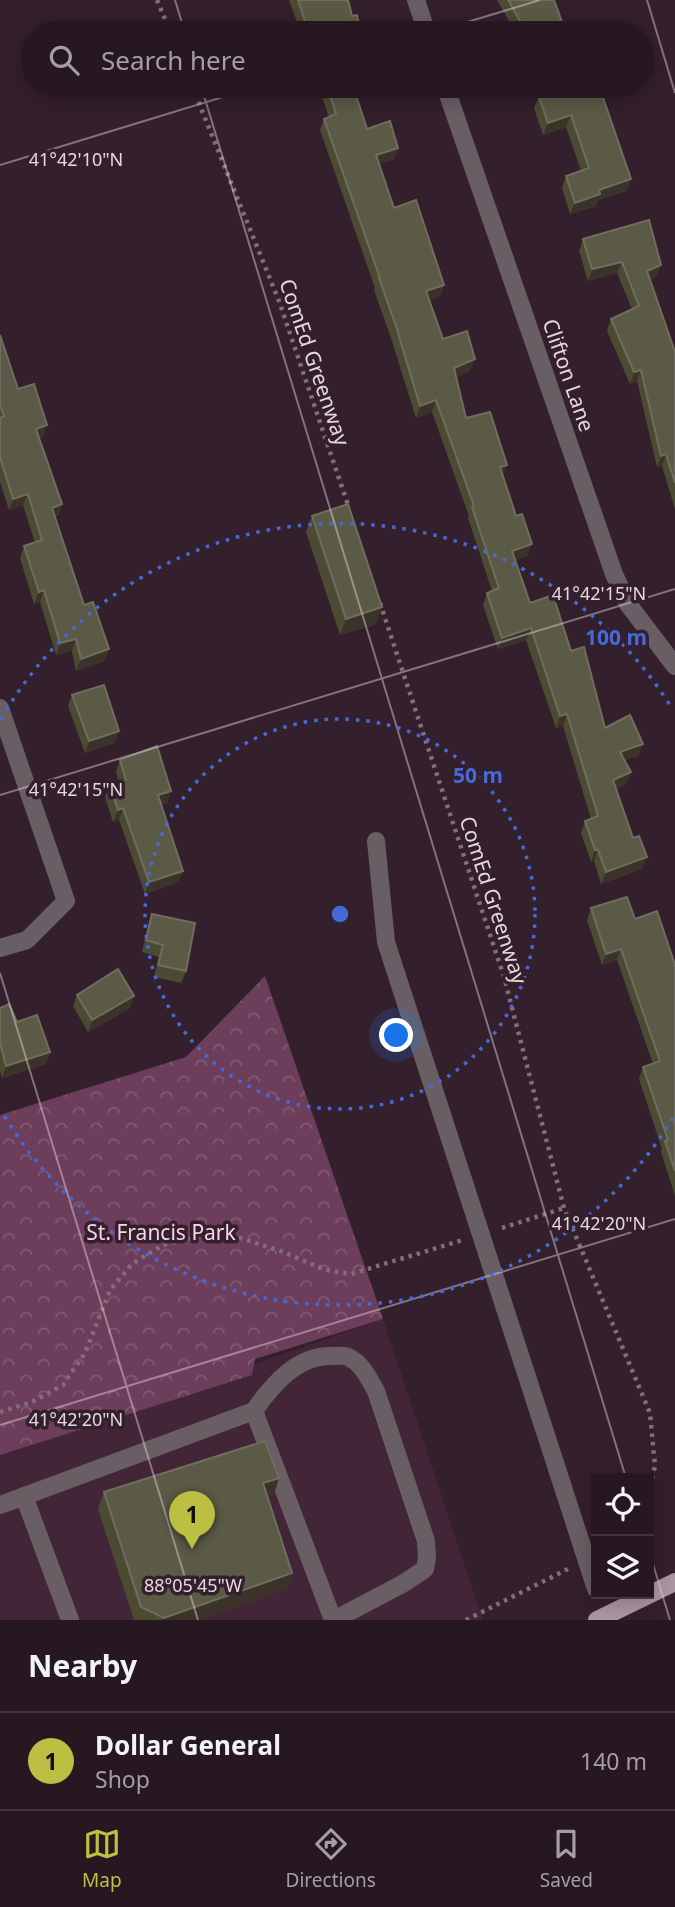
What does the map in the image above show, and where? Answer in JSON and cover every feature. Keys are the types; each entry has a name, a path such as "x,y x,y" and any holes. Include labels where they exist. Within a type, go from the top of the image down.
{"main road":[{"path":"603,1619 675,1582"}],"street":[{"path":"416,0 423,21"},
{"name":"Clifton Lane","path":"449,98 614,575 628,604 675,666"},
{"path":"0,708 66,901 27,940 0,948"},
{"path":"376,841 386,942 591,1575"},
{"path":"0,1505 254,1411 268,1390 288,1371 320,1356 347,1356 364,1370 376,1391 426,1541 425,1569 333,1620 254,1411"},
{"path":"24,1496 70,1620"},
{"path":"599,1599 603,1619"}],"path":[{"path":"157,0 166,21"},
{"name":"ComEd Greenway","path":"197,98 279,301 352,520"},
{"name":"ComEd Greenway","path":"378,598 504,977 564,1208 650,1412 653,1473"},
{"path":"0,1412 32,1402 63,1385 85,1353 110,1290 132,1264 163,1245 197,1237 234,1236 278,1250 326,1270 351,1274 564,1208"},
{"path":"466,1620 586,1560"}],"shaded area":[{"path":"383,1319 483,1620 0,1620 0,1453"}],"green space":[{"name":"St. Francis Park","path":"265,976 383,1319 255,1359 252,1375 0,1455 0,1115 186,1057"}],"building":[{"path":"298,0 348,0 352,16 357,15 358,21 305,21"},
{"path":"508,0 554,0 562,21 520,21"},
{"path":"331,98 357,98 367,129 390,121 398,148 376,155 394,208 416,200 444,285 426,291 443,339 467,331 475,359 454,368 466,418 490,412 507,465 500,467 516,516 522,514 532,544 512,551 530,603 553,595 571,651 584,647 605,728 630,715 643,744 620,752 631,772 613,780 633,838 639,836 647,857 606,872 585,821 598,816 567,714 560,716 531,628 502,638 487,593 499,588 472,507 474,506 436,400 420,406 380,278 324,119 336,114"},
{"path":"539,98 603,98 631,179 599,190 600,194 575,203 566,176 589,168 571,115 548,123"},
{"path":"649,220 661,265 647,271 675,352 675,483 666,454 661,456 641,370 634,372 611,319 639,306 622,262 592,269 583,239"},
{"path":"0,335 18,389 34,384 47,425 36,429 62,504 52,508 84,605 93,602 109,649 81,659 76,639 60,643 44,590 39,592 24,546 42,540 28,494 13,499 0,457 0,418 4,416 0,405"},
{"path":"348,504 382,607 346,619 312,516"},
{"path":"104,685 119,731 89,741 72,695"},
{"path":"157,746 171,791 158,795 183,871 149,882 123,808 118,810 110,786 126,780 120,760"},
{"path":"627,897 635,919 657,911 675,965 675,1171 665,1141 668,1140 643,1067 660,1061 621,949 606,954 591,908"},
{"path":"152,914 195,923 186,971 158,965 163,945 146,940"},
{"path":"118,969 134,996 92,1020 77,995"},
{"path":"9,1004 17,1022 37,1015 50,1052 6,1066 0,1043 0,1008"},
{"path":"265,1441 279,1478 263,1483 292,1573 164,1618 141,1607 104,1492"}],"place":[{"name":"Dollar General","path":"192,1549"}]}
